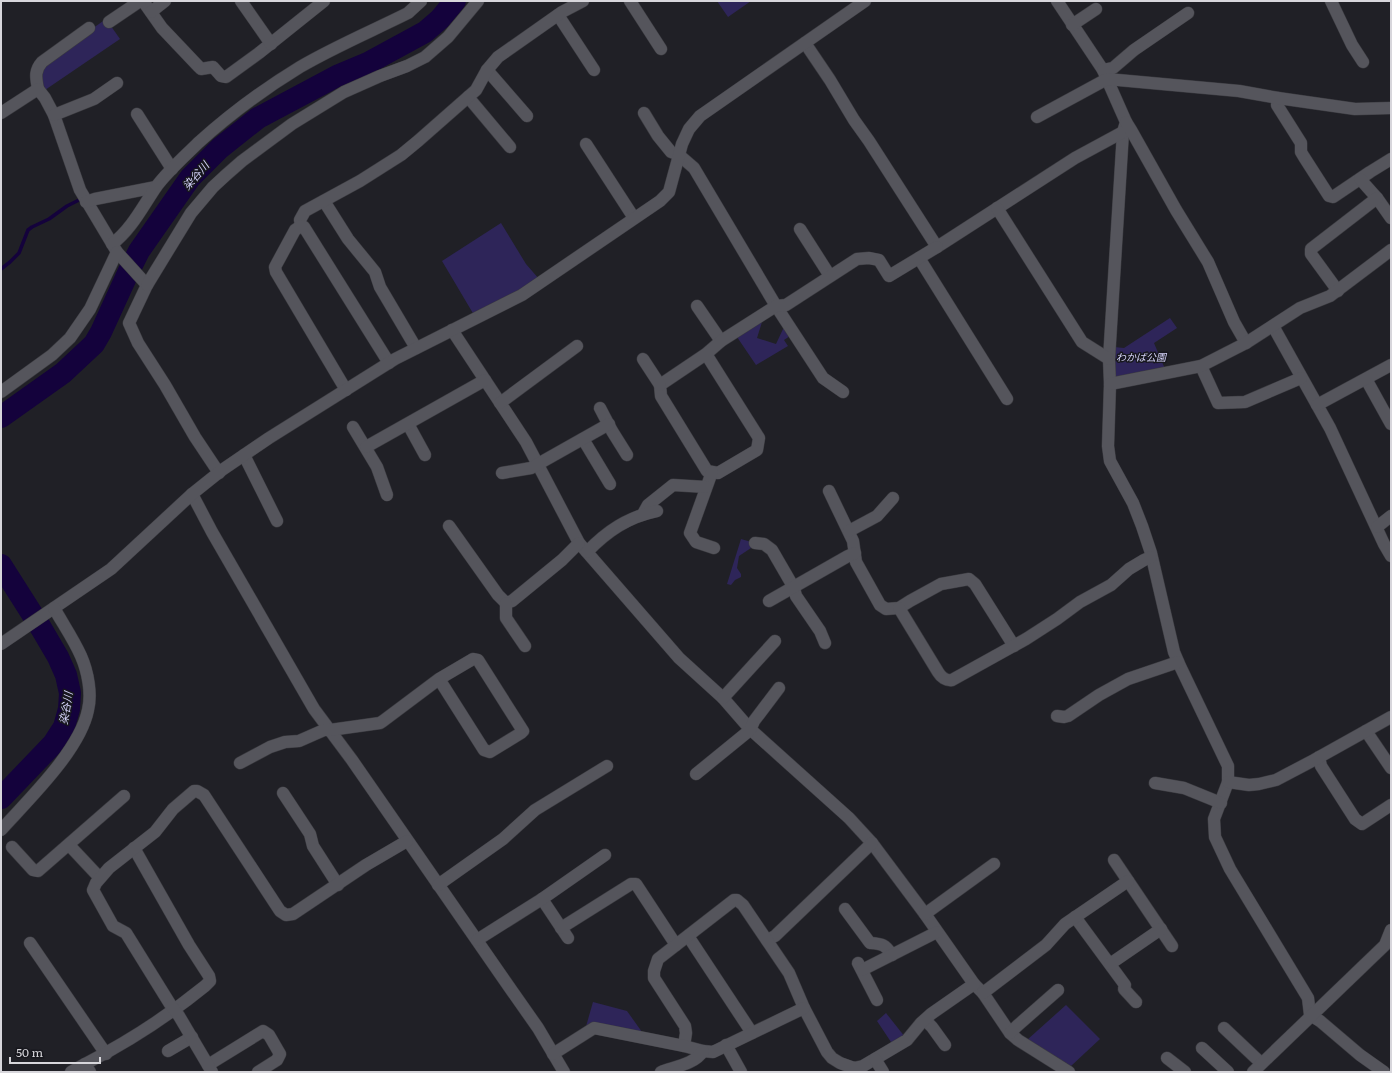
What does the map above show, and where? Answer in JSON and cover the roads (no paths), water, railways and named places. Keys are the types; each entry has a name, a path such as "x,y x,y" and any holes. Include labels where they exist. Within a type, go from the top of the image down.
{"street":[{"path":"109,22 140,1"},
{"path":"143,1 162,28 201,69 213,67 223,77 229,76 271,44 321,2"},
{"path":"150,12 166,1"},
{"path":"240,1 271,44"},
{"path":"1,392 52,355 70,338 90,309 117,251 121,237 156,187 199,143 232,114 271,86 313,60 408,13 422,1"},
{"path":"219,472 195,437 165,385 138,343 130,327 129,323 131,317 145,283 191,213 213,187 242,161 292,124 344,92 425,57 448,37 478,1"},
{"path":"389,363 308,233 304,227 301,226 300,220 305,211 360,181 400,154 476,90 481,84 487,70 498,57 558,15 583,1"},
{"path":"630,1 661,49"},
{"path":"1,644 111,569 192,494 219,472 244,455 389,363 522,295 660,201 668,192 682,144 689,129 700,116 865,1"},
{"path":"1057,1 1105,74 1124,127 1109,359 1110,384 1108,446 1110,461 1137,511 1151,557 1174,652 1228,766 1228,782 1214,819 1214,830 1217,843 1230,869 1308,998 1310,1015"},
{"path":"1331,1 1352,45 1363,62"},
{"path":"1072,25 1096,9"},
{"path":"1037,117 1105,74 1134,50 1188,13"},
{"path":"558,15 594,70"},
{"path":"89,28 42,62 36,72 38,89 45,98 54,115 80,190 86,202 117,251 145,283"},
{"path":"805,43 830,80 854,120 870,141 937,247"},
{"path":"487,70 527,116"},
{"path":"1105,74 1239,90 1278,98 1355,109 1390,110"},
{"path":"54,115 94,99 117,83"},
{"path":"1,113 38,89"},
{"path":"468,97 510,147"},
{"path":"1278,98 1278,105 1301,143 1301,152 1329,196 1333,197 1391,159"},
{"path":"644,113 658,136 671,152 679,155 694,168 776,306 823,378 843,392"},
{"path":"137,114 172,169"},
{"path":"660,385 706,354 720,341 776,306 786,305 857,259 868,258 879,260 889,276 1076,158 1096,148 1124,127"},
{"path":"1124,127 1131,130 1176,210 1205,256 1234,322 1246,343"},
{"path":"586,144 634,218"},
{"path":"1360,179 1377,198 1391,218"},
{"path":"86,202 156,187"},
{"path":"1338,291 1311,254 1311,249 1377,198"},
{"path":"324,201 348,239 375,272 380,287 416,348"},
{"path":"997,208 1082,342 1109,359"},
{"path":"301,226 295,230 275,267 276,272 346,390"},
{"path":"800,229 830,276"},
{"path":"1110,384 1201,366 1246,343 1300,308 1330,296 1391,250"},
{"path":"919,258 1007,399"},
{"path":"697,306 720,341"},
{"path":"1273,326 1330,428 1391,556"},
{"path":"452,330 526,442 583,548 679,658 723,698 750,729 849,818 872,843 925,914 974,984 983,993 1010,1033 1018,1040 1069,1072"},
{"path":"500,403 577,346"},
{"path":"643,359 660,385 661,396 707,471 718,473 757,450 759,438 706,354"},
{"path":"1317,405 1391,364"},
{"path":"1201,366 1218,403 1245,402 1301,378"},
{"path":"1366,379 1391,424"},
{"path":"366,447 485,380"},
{"path":"600,408 627,455"},
{"path":"408,424 425,455"},
{"path":"502,473 528,470 609,424"},
{"path":"353,427 366,447 387,494"},
{"path":"583,439 610,484"},
{"path":"244,455 277,521"},
{"path":"712,472 690,532 696,542 714,548"},
{"path":"643,514 648,505 673,485 706,487"},
{"path":"829,491 853,541 856,562 880,605 886,609 899,608 941,584 969,580 975,584 1014,646"},
{"path":"192,494 212,532 314,709 356,766 538,1028 564,1072"},
{"path":"849,531 881,513 893,498"},
{"path":"506,603 512,601 562,560 608,532 643,514 657,511"},
{"path":"1377,527 1391,516"},
{"path":"449,526 498,595 506,603 506,618 525,646"},
{"path":"755,543 764,544 772,550 794,588 796,596 820,631 825,643"},
{"path":"769,601 855,553"},
{"path":"899,608 934,667 941,676 948,680 952,680 1045,627 1080,602 1110,585 1139,563 1151,557"},
{"path":"1,830 62,760 81,730 88,710 89,692 81,657 53,609"},
{"path":"723,698 775,641"},
{"path":"240,763 285,742 299,741 324,730 380,723 439,679 473,659 478,660 523,731 522,734 490,752 487,752 484,750 439,679"},
{"path":"1058,716 1068,716 1099,695 1132,678 1178,662"},
{"path":"696,774 750,729 754,721 779,688"},
{"path":"1228,782 1249,785 1268,782 1287,775 1391,717"},
{"path":"1366,731 1391,768"},
{"path":"1320,757 1320,766 1355,819 1362,824 1391,805"},
{"path":"438,885 503,839 535,810 607,766"},
{"path":"1155,783 1184,788 1220,803"},
{"path":"258,1072 277,1060 280,1054 269,1035 263,1031 210,1069 192,1037 126,933 112,926 93,893 93,886 109,868 155,832 173,809 191,792 197,791 204,795 283,913 286,915 292,914 338,885 366,865 407,841"},
{"path":"283,793 310,834 313,846 338,885"},
{"path":"12,848 33,870 38,871 124,796"},
{"path":"767,940 775,936 872,843"},
{"path":"69,845 100,878"},
{"path":"71,1072 88,1068 106,1054 175,1010 205,986 210,978 189,945 134,848"},
{"path":"477,940 542,899 605,855"},
{"path":"1114,860 1172,946"},
{"path":"925,914 994,864"},
{"path":"983,993 1046,945 1064,924 1128,880"},
{"path":"561,928 631,884 636,884 676,945"},
{"path":"542,899 568,938"},
{"path":"684,1046 686,1033 685,1026 656,981 653,974 655,966 658,959 731,902 737,900 743,905 792,978 804,1008 827,1052 832,1058 840,1063 854,1068 863,1066 907,1040 925,1020 940,1007 974,984"},
{"path":"845,910 870,943 883,944 892,955"},
{"path":"1075,917 1125,984 1124,988 1136,1002"},
{"path":"1110,964 1161,929"},
{"path":"1253,1072 1310,1015 1385,944 1391,930"},
{"path":"878,1000 860,966 892,955 937,932"},
{"path":"688,936 752,1034"},
{"path":"30,943 106,1054"},
{"path":"1010,1033 1058,990"},
{"path":"553,1054 594,1028 713,1052 804,1008"},
{"path":"1310,1015 1320,1021 1360,1055 1384,1072"},
{"path":"925,1020 932,1027 944,1045"},
{"path":"1224,1028 1261,1063"},
{"path":"168,1051 192,1037"},
{"path":"726,1045 741,1072"},
{"path":"1202,1048 1228,1072"},
{"path":"661,1072 685,1064 700,1056 703,1051"},
{"path":"1167,1058 1185,1072"},
{"path":"875,1059 883,1072"}],"waterway":[{"name":"染谷川","path":"1,417 63,373 94,344 139,251 190,178 220,148 258,118 337,76 368,63 425,32 440,19 455,1"},
{"path":"1,269 19,253 28,230 81,199"},
{"name":"染谷川","path":"1,565 58,657 66,675 70,693 69,709 64,727 53,744 1,798"}],"park label":[{"name":"わかば公園","path":"1141,356"}]}
